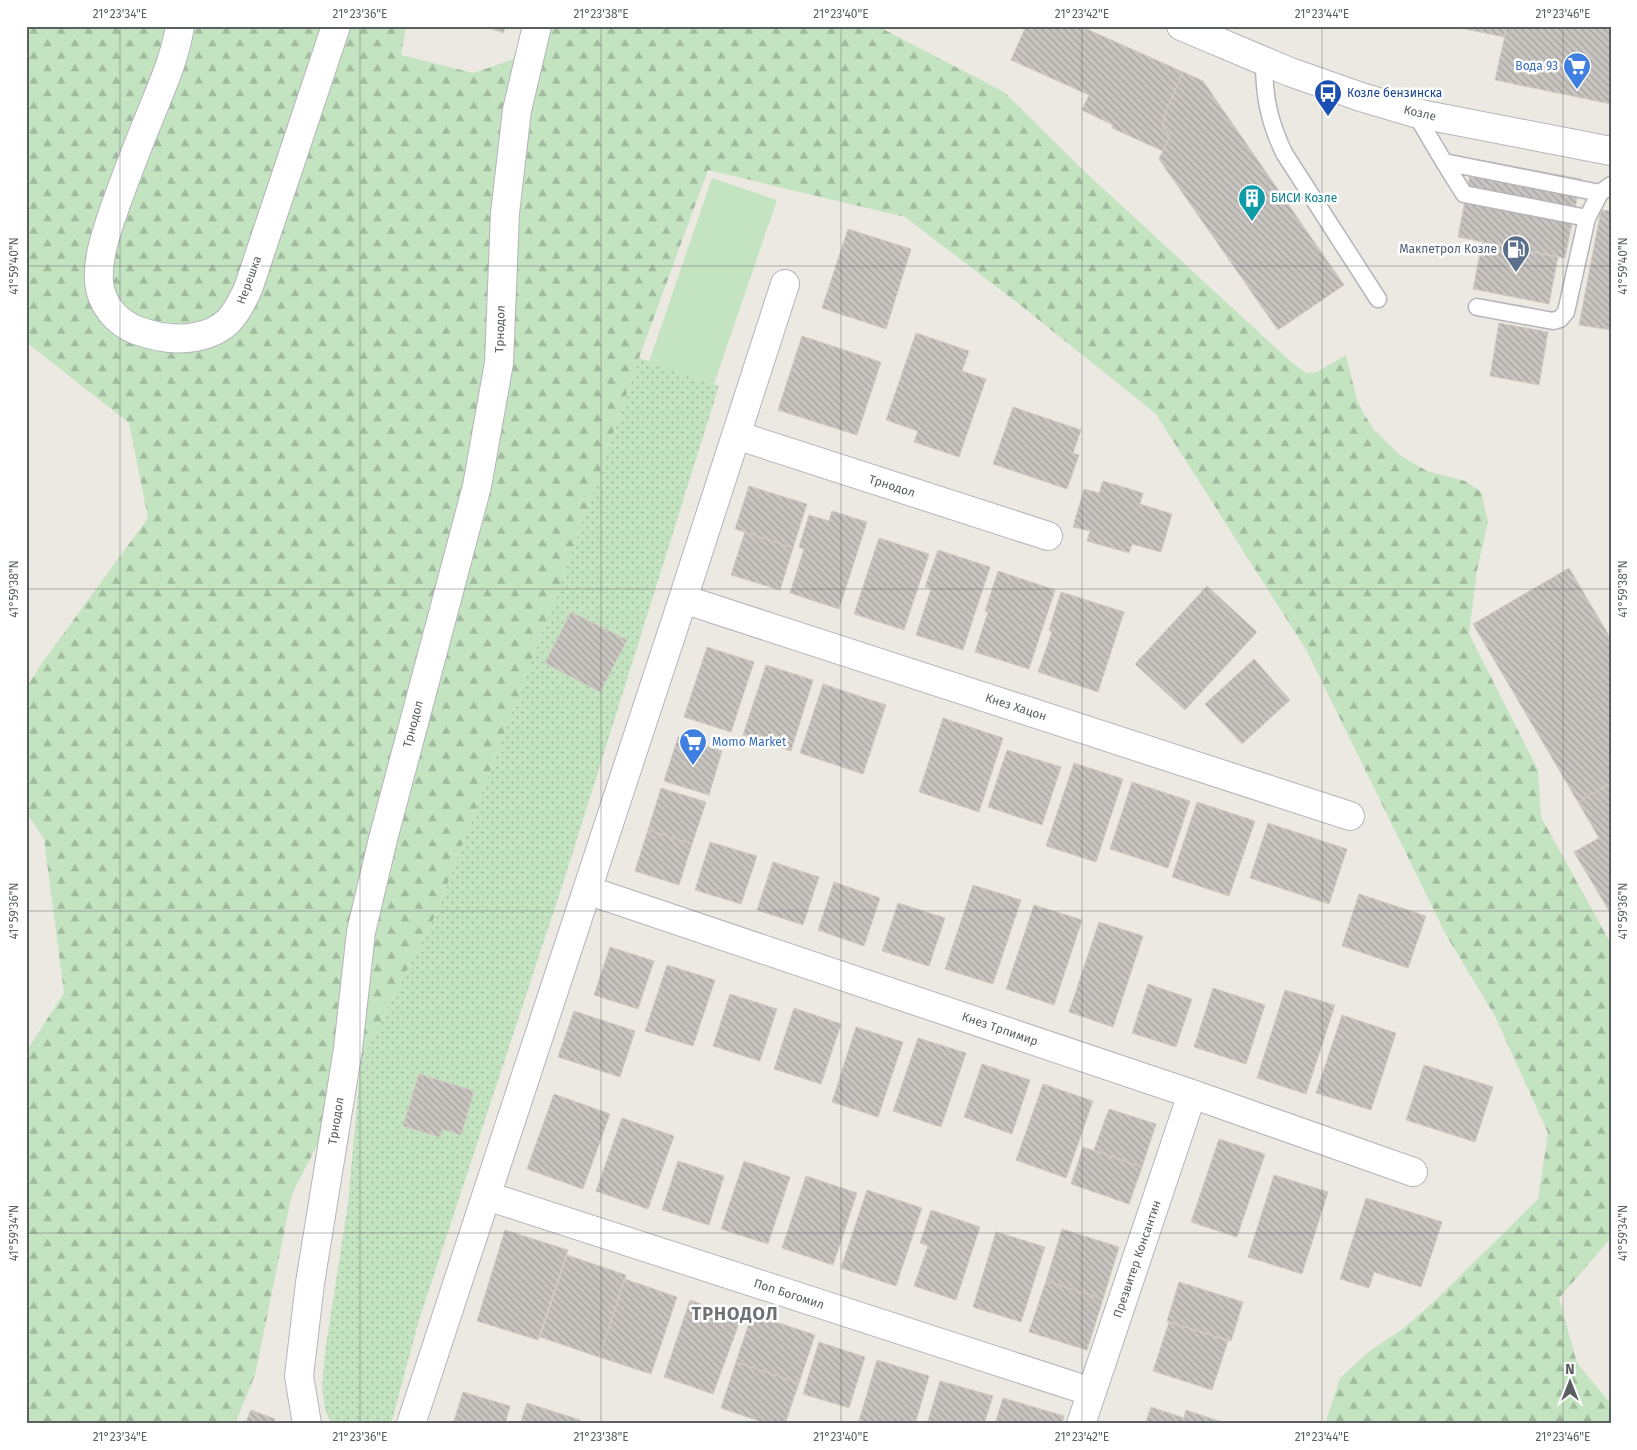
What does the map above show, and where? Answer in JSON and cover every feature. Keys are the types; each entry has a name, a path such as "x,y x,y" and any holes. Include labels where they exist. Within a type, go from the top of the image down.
{"street":[{"name":"Нерешка","path":"180,26 177,46 113,213 103,245 99,282 108,309 118,319 132,328 147,334 169,338 194,337 212,333 227,324 238,310 248,288 336,26"},
{"name":"Трнодол","path":"307,1424 299,1376 310,1283 348,1049 361,932 383,839 476,486 499,363 505,213 517,110 537,26"},
{"name":"Козле","path":"1181,26 1264,61 1362,97 1415,113 1611,151"},
{"path":"411,1424 785,284"},
{"name":"Трнодол","path":"736,435 1048,536"},
{"name":"Кнез Хацон","path":"683,599 1350,816"},
{"name":"Кнез Трпимир","path":"587,890 1192,1094 1412,1172"},
{"name":"Презвитер Консантин","path":"1082,1424 1192,1094"},
{"name":"Поп Богомил","path":"487,1196 1092,1392"}],"lane":[{"path":"1264,61 1266,103 1274,132 1284,153 1378,299"},
{"path":"1415,113 1464,194 1587,218"},
{"path":"1444,162 1606,189 1587,218 1566,312 1560,319 1553,321 1477,307"}],"green space":[{"path":"26,26 406,26 401,55 473,73 526,55 544,26 877,26 1004,92 1084,171 1290,361 1306,373 1317,372 1346,355 1357,400 1374,430 1401,456 1427,471 1465,481 1481,492 1488,522 1477,570 1469,634 1538,770 1541,817 1611,944 1611,1238 1559,1298 1577,1363 1611,1404 1611,1424 1325,1424 1340,1378 1371,1350 1404,1328 1438,1298 1538,1199 1548,1133 1495,1016 1446,935 1307,651 1156,414 1019,304 905,217 708,170 639,358 569,561 437,912 292,1194 255,1375 235,1424 26,1424 26,1052 64,993 44,839 26,812 26,688 42,663 148,518 129,423 30,345 26,339"},
{"path":"712,178 777,200 714,384 649,362"},
{"path":"639,358 719,386 566,874 419,1320 391,1424 332,1424 325,1410 322,1388 325,1352 348,1203 361,1060 437,912 569,561"}],"building":[{"path":"485,26 506,26 503,33"},
{"path":"1026,26 1080,26 1183,72 1164,116 1163,127 1170,136 1163,151 1112,128 1113,125 1082,110 1089,95 1011,60"},
{"path":"1451,26 1507,26 1504,37"},
{"path":"1507,26 1611,26 1611,104 1495,80"},
{"name":"БИСИ Козле","path":"1183,72 1203,81 1344,285 1278,330 1159,159 1170,136 1163,127 1164,116"},
{"path":"1473,159 1581,179 1565,258 1458,237"},
{"path":"1601,210 1611,211 1611,330 1579,325"},
{"path":"848,229 911,249 886,329 822,308"},
{"name":"Макпетрол Козле","path":"1482,243 1558,257 1549,304 1473,289"},
{"path":"1499,323 1548,332 1539,385 1490,376"},
{"path":"916,333 969,351 962,371 986,379 959,457 914,442 918,431 886,420"},
{"path":"802,336 881,362 857,435 778,410"},
{"path":"1013,407 1081,430 1073,453 1079,455 1067,489 993,464"},
{"path":"1103,481 1143,493 1140,504 1172,514 1161,552 1132,544 1129,553 1087,541 1090,531 1073,527 1084,489 1099,493"},
{"path":"749,486 807,504 793,548 735,529"},
{"path":"832,511 867,522 839,609 790,593 804,549 799,547 809,515 829,521"},
{"path":"745,532 793,548 780,590 731,575"},
{"path":"879,538 929,554 904,630 854,614"},
{"path":"938,550 990,567 963,650 916,635 931,589 925,587"},
{"path":"1569,568 1611,639 1611,783 1578,802 1473,624"},
{"path":"998,571 1055,590 1029,669 975,652 988,612 985,611"},
{"path":"1207,586 1257,632 1185,710 1135,664"},
{"path":"1061,592 1124,612 1098,692 1038,672 1052,632 1049,630"},
{"path":"571,612 627,640 600,692 545,663"},
{"path":"707,647 754,662 731,732 684,717"},
{"path":"1254,659 1290,700 1242,744 1205,704"},
{"path":"766,665 813,680 791,751 743,735"},
{"path":"823,684 886,705 863,774 800,753"},
{"path":"943,718 1003,738 979,812 919,792"},
{"name":"Momo Market","path":"678,737 722,751 709,795 664,781"},
{"path":"1007,750 1061,767 1042,825 988,807"},
{"path":"1074,763 1123,779 1096,862 1046,846"},
{"path":"1132,782 1190,801 1168,868 1110,849"},
{"path":"1611,783 1611,914 1574,852 1599,838 1578,802"},
{"path":"661,788 706,802 692,844 648,830"},
{"path":"1197,802 1255,821 1229,896 1172,877"},
{"path":"1268,823 1347,849 1329,904 1250,878"},
{"path":"648,830 692,844 679,885 635,871"},
{"path":"710,842 757,856 741,904 695,890"},
{"path":"773,862 819,877 803,925 757,910"},
{"path":"834,882 880,898 864,946 818,930"},
{"path":"973,885 1021,900 993,984 945,969"},
{"path":"1359,894 1426,916 1408,968 1342,946"},
{"path":"898,903 945,918 929,966 882,951"},
{"path":"1034,905 1082,920 1054,1005 1006,989"},
{"path":"1099,922 1143,936 1113,1027 1069,1012"},
{"path":"610,947 654,961 638,1009 594,995"},
{"path":"667,965 715,980 693,1046 645,1031"},
{"path":"1148,984 1192,999 1176,1047 1132,1033"},
{"path":"1213,988 1265,1005 1246,1064 1194,1047"},
{"path":"1285,990 1335,1005 1306,1094 1257,1078"},
{"path":"730,994 777,1009 760,1061 713,1046"},
{"path":"794,1008 841,1024 821,1084 774,1069"},
{"path":"574,1011 635,1031 620,1077 558,1057"},
{"path":"1342,1015 1396,1033 1371,1110 1316,1093"},
{"path":"856,1027 903,1042 878,1117 832,1102"},
{"path":"918,1038 966,1053 941,1127 893,1111"},
{"path":"982,1064 1030,1080 1012,1134 964,1117"},
{"path":"1424,1065 1493,1087 1475,1142 1406,1120"},
{"path":"419,1074 474,1091 461,1135 442,1129 440,1137 403,1126"},
{"path":"1043,1084 1093,1101 1066,1178 1016,1160"},
{"path":"554,1094 610,1114 583,1189 527,1169"},
{"path":"1109,1109 1156,1124 1142,1167 1094,1150"},
{"path":"622,1118 674,1136 648,1209 596,1191"},
{"path":"1219,1139 1265,1154 1237,1237 1191,1222"},
{"path":"1083,1147 1142,1167 1129,1204 1071,1184"},
{"path":"678,1161 724,1176 709,1225 662,1210"},
{"path":"744,1161 790,1177 768,1244 721,1229"},
{"path":"1274,1175 1328,1192 1302,1274 1248,1257"},
{"path":"806,1176 857,1193 833,1265 782,1248"},
{"path":"867,1190 922,1208 896,1286 841,1268"},
{"path":"1366,1198 1442,1222 1421,1287 1374,1272 1369,1288 1340,1279"},
{"path":"931,1210 980,1227 956,1300 914,1286 928,1246 920,1243"},
{"path":"1062,1229 1119,1247 1103,1299 1046,1281"},
{"path":"505,1230 568,1250 538,1340 477,1321"},
{"path":"996,1232 1045,1247 1021,1322 973,1307"},
{"path":"567,1255 626,1275 599,1357 540,1337"},
{"path":"625,1279 677,1297 651,1374 599,1357"},
{"path":"1046,1281 1103,1299 1087,1350 1029,1332"},
{"path":"1179,1282 1243,1302 1231,1341 1167,1321"},
{"path":"690,1300 741,1318 713,1394 664,1377"},
{"path":"752,1314 815,1335 799,1383 736,1362"},
{"path":"1169,1322 1228,1341 1212,1390 1153,1371"},
{"path":"819,1342 865,1357 849,1408 803,1394"},
{"path":"877,1360 929,1376 915,1424 858,1424"},
{"path":"736,1362 799,1383 785,1424 768,1424 721,1408"},
{"path":"940,1381 993,1396 984,1424 927,1424"},
{"path":"463,1392 510,1406 505,1424 453,1424"},
{"path":"1003,1398 1064,1416 1062,1424 995,1424"},
{"path":"527,1403 580,1420 579,1424 520,1424"},
{"path":"1151,1407 1184,1418 1186,1410 1225,1423 1145,1424"},
{"path":"251,1410 275,1419 273,1424 245,1424"}],"place":[{"name":"Вода 93","path":"1577,90"},
{"name":"Козле бензинска","path":"1328,117"},
{"name":"БИСИ Козле","path":"1252,222"},
{"name":"Макпетрол Козле","path":"1516,273"},
{"name":"Momo Market","path":"693,766"}],"district":[{"name":"ТРНОДОЛ","path":"735,1314"}]}
